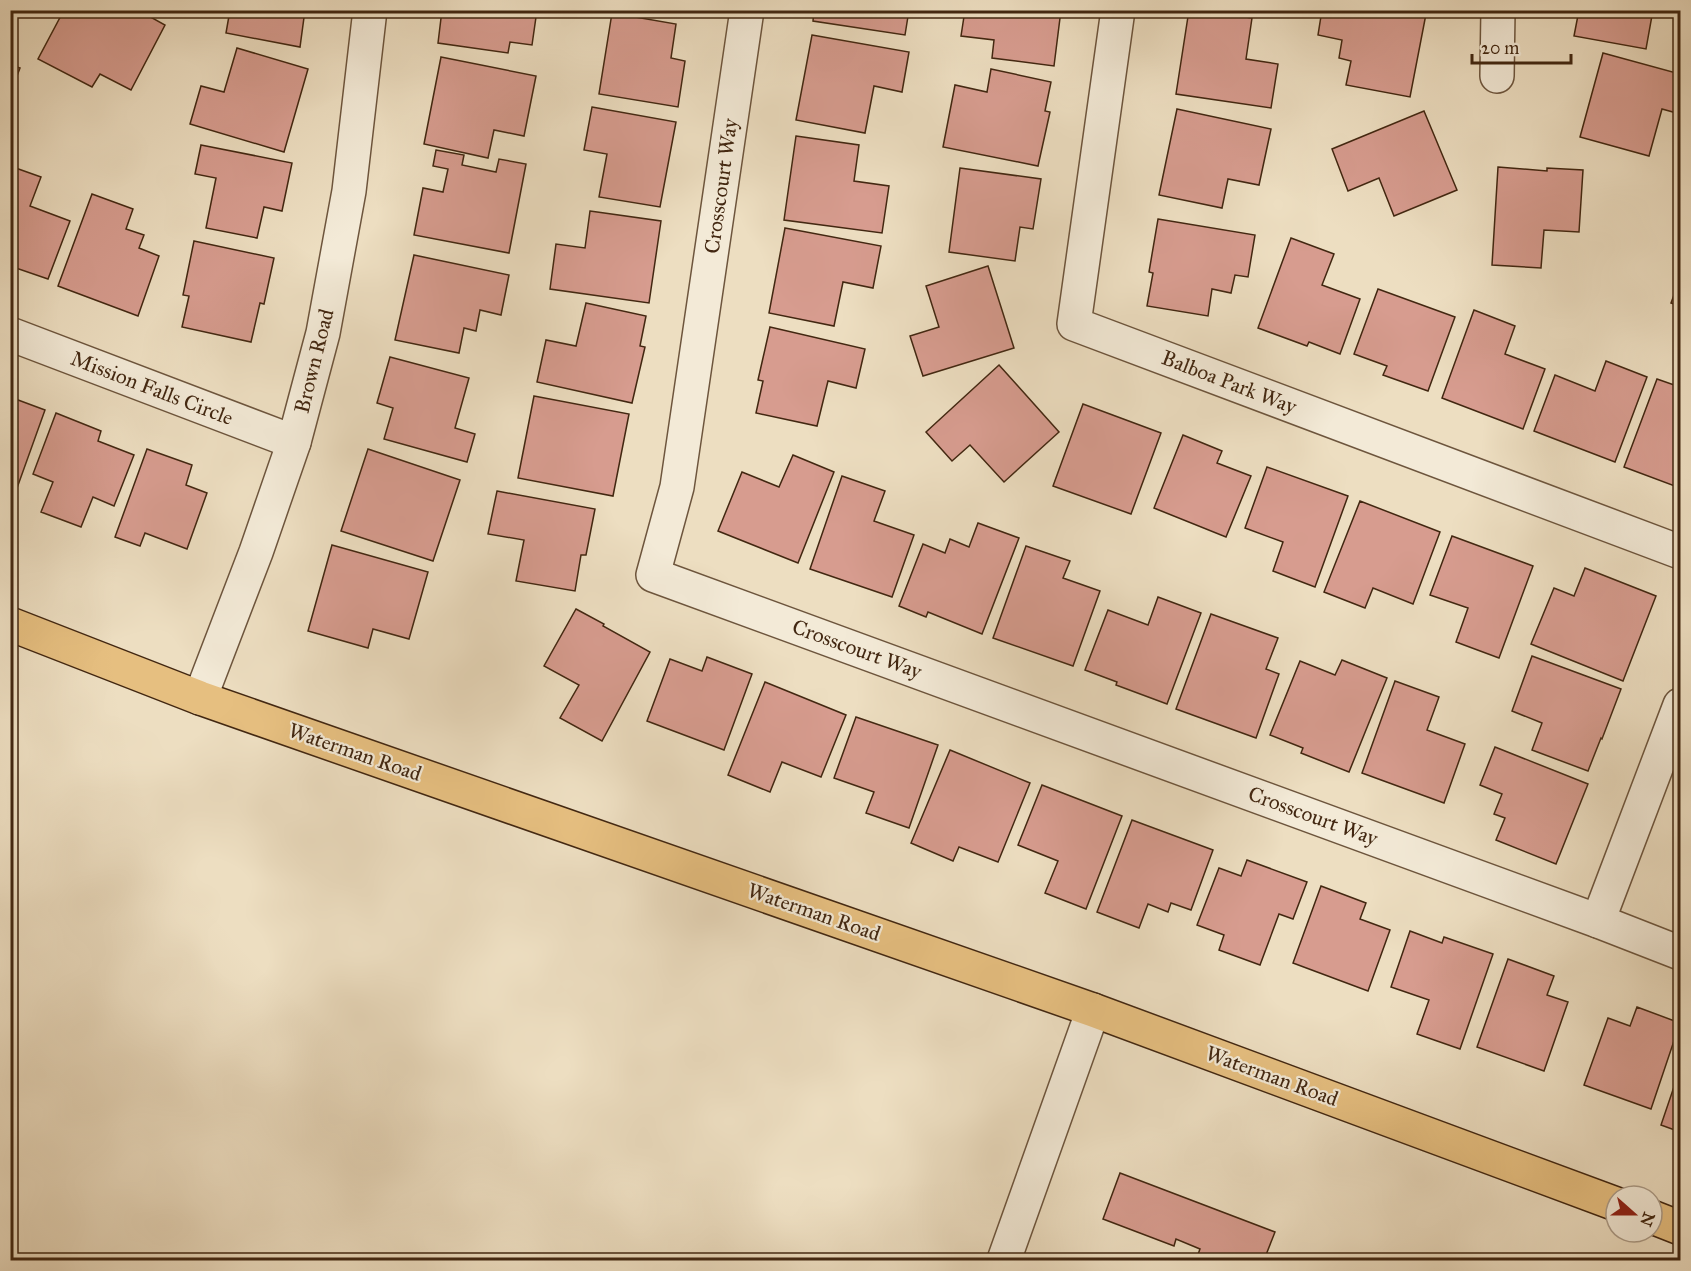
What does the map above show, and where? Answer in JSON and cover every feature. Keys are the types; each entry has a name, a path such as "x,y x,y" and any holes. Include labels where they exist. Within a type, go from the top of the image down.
{"main road":[{"name":"Waterman Road","path":"10,624 200,698 1093,1010 1604,1200"},
{"path":"1664,1222 1680,1228"}],"street":[{"name":"Brown Road","path":"200,698 256,552 294,442 323,333 347,203 370,10"},
{"name":"Crosscourt Way","path":"747,10 677,486 653,575 1598,921"},
{"name":"Balboa Park Way","path":"1118,10 1074,324 1680,552"},
{"path":"1497,76 1498,10"},
{"name":"Mission Falls Circle","path":"10,334 294,442"},
{"path":"1680,705 1598,921 1680,952"},
{"path":"1004,1260 1093,1010"}],"building":[{"path":"64,10 138,10 165,25 131,90 100,74 92,87 38,59"},
{"path":"230,10 305,10 300,47 226,33"},
{"path":"442,10 537,10 532,45 510,42 508,53 438,43"},
{"path":"814,10 909,10 905,35 813,21"},
{"path":"965,10 1061,10 1054,66 992,58 994,40 961,36"},
{"path":"1189,10 1252,18 1246,59 1278,64 1271,108 1176,94"},
{"path":"1322,10 1405,10 1426,14 1410,97 1346,85 1351,61 1339,58 1342,40 1318,35"},
{"path":"1579,10 1653,10 1646,49 1574,36"},
{"path":"612,13 676,24 671,58 685,61 678,107 599,94"},
{"path":"812,35 909,52 902,92 874,86 865,133 796,120"},
{"path":"237,48 308,69 284,152 190,124 201,86 224,92"},
{"path":"1603,53 1680,74 1680,114 1662,109 1649,156 1580,137"},
{"path":"441,57 536,76 524,136 494,130 488,158 424,144"},
{"path":"10,65 20,68 10,94"},
{"path":"991,69 1051,82 1045,111 1050,112 1038,166 943,147 955,85 987,92"},
{"path":"592,107 676,122 660,207 599,197 607,154 584,150"},
{"path":"1177,109 1271,129 1259,185 1228,179 1222,208 1159,195"},
{"path":"1424,111 1457,190 1394,216 1379,178 1348,191 1332,149"},
{"path":"796,136 859,145 854,181 889,186 882,233 784,220"},
{"path":"201,145 292,163 282,211 264,207 257,238 206,228 216,178 195,174"},
{"path":"436,150 464,155 462,165 496,172 499,159 526,164 509,253 414,235 423,188 443,192 448,169 433,166"},
{"path":"10,166 41,177 30,206 70,221 48,279 10,266"},
{"path":"1498,167 1547,171 1547,168 1583,170 1579,232 1544,230 1541,268 1492,265"},
{"path":"960,168 1041,179 1033,229 1020,227 1015,261 949,252"},
{"path":"92,194 133,209 126,229 144,235 139,248 159,256 138,316 58,286"},
{"path":"590,211 661,221 649,303 550,289 556,244 585,248"},
{"path":"1158,219 1255,235 1248,277 1235,275 1231,293 1212,289 1208,316 1147,306 1153,273 1149,272"},
{"path":"785,228 881,246 873,288 843,282 834,326 769,313"},
{"path":"1291,238 1334,254 1322,285 1360,299 1340,354 1309,342 1307,346 1258,328"},
{"path":"194,241 274,258 264,304 260,303 251,342 182,327 189,296 183,295"},
{"path":"414,255 509,275 501,315 480,310 476,331 464,328 459,353 395,340"},
{"path":"988,266 1014,348 923,376 910,336 939,327 926,286"},
{"path":"1680,279 1680,306 1671,303"},
{"path":"1378,289 1455,317 1428,391 1383,375 1387,366 1354,354"},
{"path":"586,303 646,316 640,346 645,347 632,403 537,382 546,340 576,346"},
{"path":"1474,310 1515,326 1505,354 1545,369 1523,429 1442,398"},
{"path":"770,327 865,349 856,388 828,381 817,426 756,413 763,381 758,380"},
{"path":"390,357 469,378 455,428 475,434 467,462 384,439 393,408 377,403"},
{"path":"1606,361 1647,377 1615,462 1534,431 1555,375 1595,391"},
{"path":"999,365 1059,432 1004,482 970,445 952,461 926,432"},
{"path":"1657,379 1680,387 1680,488 1624,467"},
{"path":"534,396 629,414 613,496 518,478"},
{"path":"10,397 45,410 12,502 10,502"},
{"path":"1083,404 1161,433 1131,514 1053,486"},
{"path":"56,413 101,431 98,441 134,455 114,506 93,497 81,527 41,512 53,482 33,474"},
{"path":"1183,435 1222,451 1217,463 1251,476 1226,537 1154,508"},
{"path":"147,449 192,465 186,485 207,493 187,549 145,533 140,546 115,537"},
{"path":"368,449 460,480 433,561 341,531"},
{"path":"793,455 834,472 798,563 718,531 742,472 779,487"},
{"path":"1267,467 1348,496 1315,587 1273,571 1283,542 1245,528"},
{"path":"842,476 885,491 874,521 914,535 892,597 810,569"},
{"path":"497,491 595,509 586,555 581,555 575,591 516,581 524,540 488,534"},
{"path":"1360,501 1440,532 1413,604 1373,588 1365,608 1324,592"},
{"path":"978,523 1019,538 982,634 928,612 926,617 899,606 923,544 945,553 950,539 969,547"},
{"path":"1452,536 1533,566 1499,658 1456,642 1468,608 1430,595"},
{"path":"332,545 428,572 409,639 373,629 368,648 308,631"},
{"path":"1026,546 1070,561 1063,578 1100,591 1073,666 993,638"},
{"path":"1585,568 1656,596 1623,681 1531,644 1554,588 1574,596"},
{"path":"1158,597 1201,613 1167,704 1116,685 1117,682 1085,670 1108,610 1148,625"},
{"path":"576,609 650,652 602,741 560,718 579,685 544,666"},
{"path":"1211,614 1278,638 1266,669 1279,674 1256,738 1176,709"},
{"path":"1532,656 1621,689 1588,771 1532,750 1542,723 1512,711"},
{"path":"707,657 752,674 724,750 647,721 670,659 702,671"},
{"path":"1342,660 1387,678 1349,772 1301,753 1303,748 1270,735 1300,661 1335,675"},
{"path":"1395,681 1439,697 1427,730 1465,744 1444,803 1362,773"},
{"path":"765,682 846,715 821,777 782,762 770,792 728,775"},
{"path":"856,717 938,745 909,828 866,813 874,792 834,778"},
{"path":"1495,747 1588,784 1556,864 1496,840 1505,818 1494,814 1502,794 1480,785"},
{"path":"950,750 1030,783 998,862 959,847 953,861 911,843"},
{"path":"1042,785 1122,816 1086,909 1045,893 1058,861 1018,845"},
{"path":"1132,820 1213,850 1191,910 1171,903 1168,912 1148,904 1139,928 1097,912"},
{"path":"1247,860 1307,882 1293,919 1279,914 1260,965 1219,950 1224,935 1197,925 1219,868 1241,876"},
{"path":"1321,886 1366,903 1360,919 1390,930 1368,991 1293,963"},
{"path":"1410,931 1442,943 1444,937 1493,954 1460,1049 1417,1034 1429,1000 1391,987"},
{"path":"1508,959 1554,976 1547,995 1568,1002 1544,1071 1477,1047"},
{"path":"1637,1007 1680,1023 1651,1109 1584,1085 1608,1018 1630,1026"},
{"path":"1680,1069 1680,1132 1661,1125"},
{"path":"1120,1173 1275,1232 1264,1260 1205,1260 1197,1257 1200,1249 1176,1239 1174,1246 1103,1219"}]}
